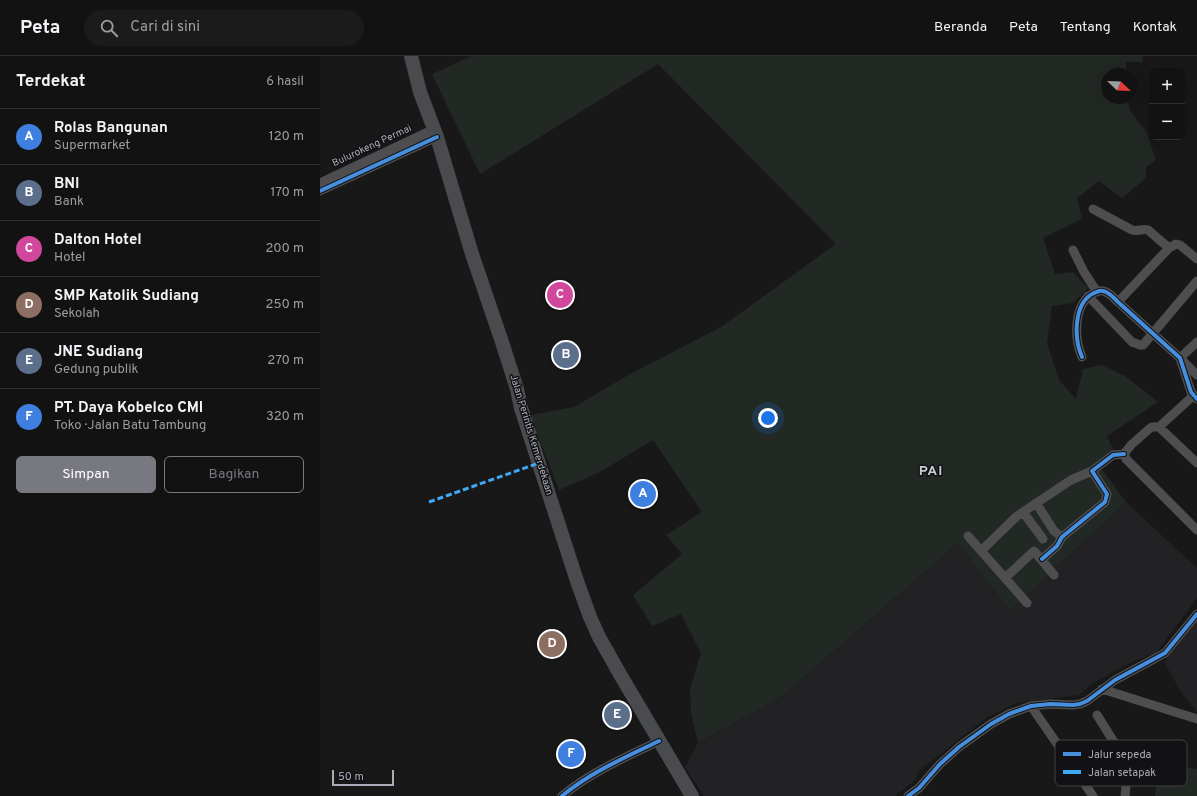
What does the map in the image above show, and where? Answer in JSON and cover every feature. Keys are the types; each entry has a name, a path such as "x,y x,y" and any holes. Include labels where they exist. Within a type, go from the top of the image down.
{"highway":[{"name":"Jalan Perintis Kemerdekaan","path":"411,56 420,92 436,133 472,254 502,342 517,389 521,408 584,602 599,638 692,796"}],"street":[{"name":"Bulurokeng Permai","path":"320,183 436,133"},
{"path":"320,191 436,133"},
{"path":"1093,209 1132,230 1148,230 1169,248"},
{"path":"1118,302 1169,248 1176,244 1180,245 1197,259"},
{"path":"1073,250 1084,272 1097,292"},
{"path":"1088,296 1132,342 1137,345 1143,345 1197,282"},
{"path":"1082,357 1077,344 1077,322 1083,303 1088,296 1103,291 1118,302 1197,375"},
{"path":"1180,358 1197,342"},
{"path":"981,551 1017,516 1071,480 1092,471 1113,455 1124,454 1149,429 1152,427 1160,427 1195,397 1180,358"},
{"path":"1160,427 1197,462"},
{"path":"1124,454 1126,458 1197,530"},
{"path":"1005,578 1034,551 1043,538 1058,534 1105,502 1107,494 1092,471"},
{"path":"1036,503 1058,534 1057,546 1042,559"},
{"path":"1023,512 1043,538"},
{"path":"968,536 1027,603"},
{"path":"1034,551 1054,575"},
{"path":"908,796 918,788 958,747 991,724 1009,714 1031,706 1050,704 1080,704 1087,701 1115,680 1165,653 1197,614"},
{"path":"1102,689 1197,719"},
{"path":"1031,706 1055,741"},
{"path":"1097,715 1113,740"},
{"path":"562,796 590,776 659,741"},
{"path":"1086,786 1093,796"},
{"path":"1125,796 1126,786"}],"shaded area":[{"path":"472,56 1143,56 1142,62 1126,62 1126,68 1101,68 1101,104 1128,104 1131,112 1146,131 1156,160 1146,167 1146,178 1122,198 1099,181 1077,198 1082,219 1043,238 1055,274 1073,272 1088,288 1073,303 1052,306 1047,343 1059,380 1076,399 1083,369 1102,365 1125,376 1158,402 1107,436 1114,451 1100,467 1126,502 1010,611 958,543 781,697 698,743 691,713 690,689 701,653 681,614 652,626 633,595 682,554 666,535 702,512 653,440 600,472 559,490 530,415 574,407 630,374 721,327 836,244 658,64 480,174 432,74"},
{"path":"1126,502 1197,568 1197,598 1156,653 1134,661 1093,683 1079,695 1016,703 986,718 920,770 914,781 895,796 704,796 685,767 698,743 781,697 958,543 1010,611"},
{"path":"1197,620 1197,712 1181,692 1164,662"},
{"path":"1187,767 1197,769 1197,796 1155,796 1156,786 1187,786"}],"marked path":[{"path":"429,502 539,463"}],"cycle path":[{"path":"320,191 437,137"},
{"path":"1082,357 1079,349 1077,331 1079,313 1087,298 1098,291 1102,291 1111,295 1180,358 1191,392 1197,399"},
{"path":"1042,559 1057,546 1062,537 1105,502 1107,494 1092,471 1113,455 1124,454"},
{"path":"908,796 919,788 940,764 959,747 991,724 1009,714 1031,706 1050,704 1073,705 1087,701 1115,680 1165,653 1197,614"},
{"path":"562,796 573,787 597,772 659,741"}],"place":[{"name":"Dalton Hotel","path":"560,295"},
{"name":"BNI","path":"566,355"},
{"name":"Rolas Bangunan","path":"643,494"},
{"name":"SMP Katolik Sudiang","path":"552,644"},
{"name":"JNE Sudiang","path":"617,715"},
{"name":"PT. Daya Kobelco CMI","path":"571,754"}],"district":[{"name":"PAI","path":"931,471"}]}
